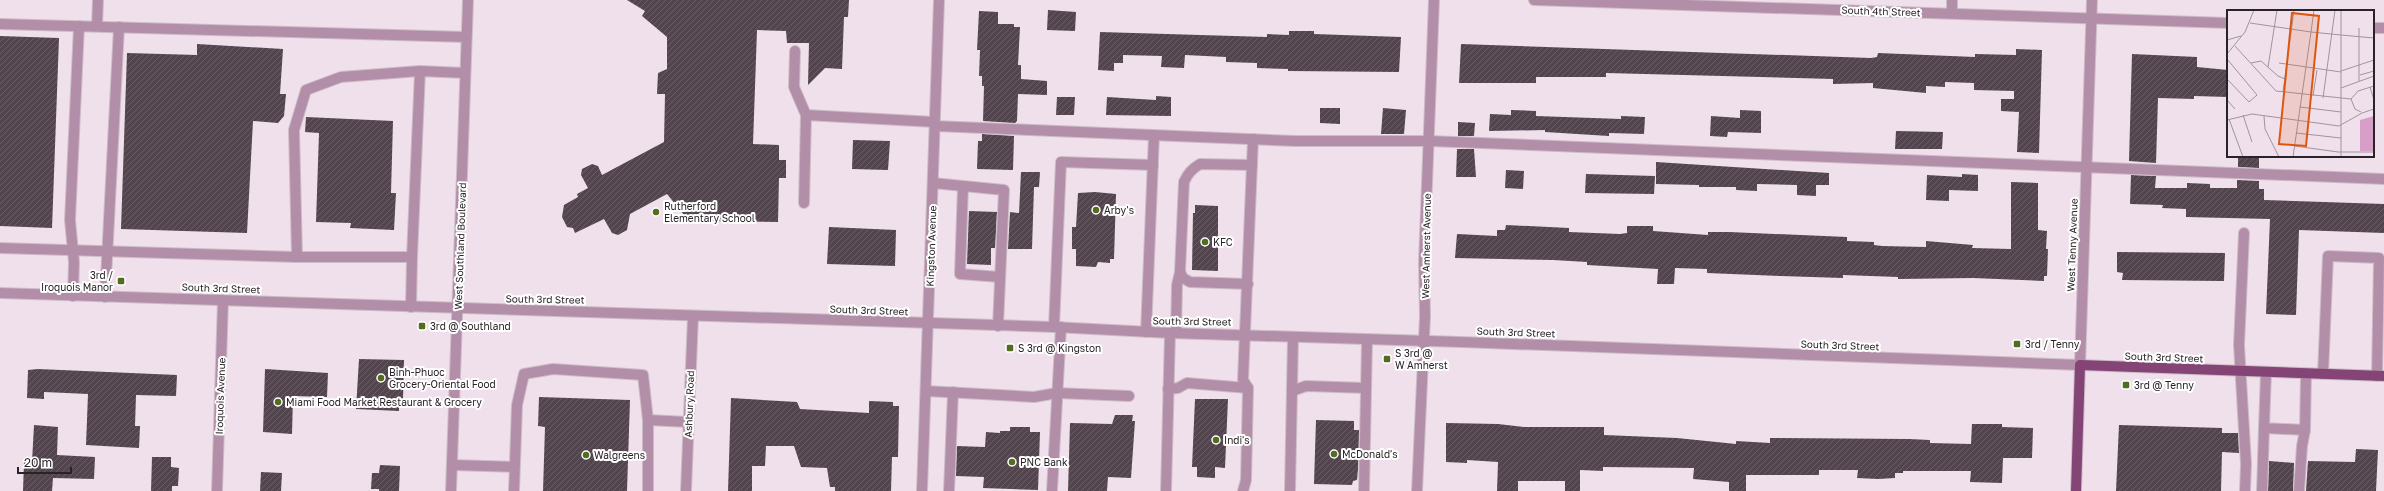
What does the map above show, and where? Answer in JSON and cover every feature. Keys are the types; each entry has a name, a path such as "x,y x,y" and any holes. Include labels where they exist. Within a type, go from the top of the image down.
{"main road":[{"name":"South 3rd Street","path":"2080,366 2380,376"},
{"name":"West Tenny Avenue","path":"2076,491 2080,366"}],"street":[{"path":"97,26 98,0"},
{"name":"West Southland Boulevard","path":"451,491 468,0"},
{"name":"Kingston Avenue","path":"922,491 929,324 939,0"},
{"name":"West Amherst Avenue","path":"1417,491 1424,341 1424,262 1434,0"},
{"name":"South 4th Street","path":"1534,0 2227,23"},
{"path":"1952,0 1952,13"},
{"name":"West Tenny Avenue","path":"2080,366 2092,0"},
{"path":"0,24 466,37"},
{"path":"73,296 73,249 70,220 79,26"},
{"path":"105,296 119,27"},
{"path":"795,51 794,87 806,115 804,203"},
{"path":"297,257 294,130 306,90 341,76 420,71 465,73"},
{"path":"411,307 420,71"},
{"path":"806,115 935,124 1154,135 1253,139 1429,141 2384,179"},
{"path":"1146,332 1154,135"},
{"path":"1243,491 1246,480 1248,388 1243,380 1253,139"},
{"path":"1052,491 1057,394 1060,162 1153,165"},
{"path":"1166,491 1168,389 1177,285 1180,272 1184,182 1187,174 1192,168 1200,164 1252,165"},
{"path":"933,183 1004,190 998,326"},
{"path":"963,186 960,274 1000,276"},
{"path":"2244,233 2239,345 2246,464 2245,491"},
{"path":"0,248 73,249 107,252 297,257 412,256"},
{"path":"2323,374 2328,256 2379,258 2380,376"},
{"path":"1180,272 1183,278 1190,282 1248,284"},
{"name":"South 3rd Street","path":"0,293 458,309 1057,327 1146,332 2080,366"},
{"name":"Iroquois Avenue","path":"217,491 224,300"},
{"name":"Ashbury Road","path":"686,491 693,316"},
{"path":"1290,491 1294,337"},
{"path":"1364,491 1367,340"},
{"path":"514,491 517,405 524,374 553,370 643,375 648,420 648,491"},
{"path":"2262,491 2266,372"},
{"path":"2300,491 2302,446 2305,430 2306,374"},
{"path":"1168,389 1178,388 1187,383 1248,388"},
{"path":"1292,391 1306,386 1366,388"},
{"path":"926,391 1034,397 1057,394 1129,396"},
{"path":"949,491 953,392"},
{"path":"648,420 688,422"},
{"path":"2264,428 2305,430"},
{"path":"452,465 514,467"}],"building":[{"name":"Rutherford Elementary School","path":"627,0 849,0 848,17 844,17 842,69 825,68 808,85 809,43 787,43 786,31 757,30 753,144 779,145 779,160 786,160 786,178 779,178 778,222 689,221 667,194 630,214 627,230 618,235 612,233 604,219 575,233 573,228 567,227 562,217 564,205 578,197 577,194 588,188 581,175 582,169 592,164 598,166 602,175 664,142 665,94 657,94 658,73 667,69 667,37 642,16 645,11"},
{"path":"1048,10 1076,12 1075,31 1047,30"},
{"path":"979,11 998,12 998,24 1014,24 1014,27 1020,27 1018,65 1021,65 1021,79 1047,81 1047,95 1018,94 1017,121 1015,123 983,121 984,86 982,86 982,76 979,76 980,50 977,50"},
{"path":"1289,31 1314,31 1314,34 1401,37 1399,72 1288,71 1288,69 1257,68 1257,63 1226,62 1226,57 1185,55 1184,68 1161,67 1162,56 1123,55 1123,63 1114,63 1114,71 1098,70 1100,32 1267,37 1267,34 1289,35"},
{"path":"0,36 59,38 52,228 0,226"},
{"path":"197,44 283,49 280,94 286,94 284,116 278,123 253,121 247,233 121,229 127,53 197,55"},
{"path":"1461,44 1871,58 1877,57 1878,53 1975,57 1975,54 2016,55 2016,49 2042,50 2039,153 2017,152 2019,112 2001,111 2001,99 2014,99 2014,91 1974,90 1974,83 1945,82 1945,87 1926,86 1926,93 1873,88 1873,83 1833,84 1833,79 1606,73 1606,77 1536,77 1536,83 1459,83"},
{"path":"2132,54 2197,57 2197,67 2227,70 2227,97 2194,96 2194,99 2158,98 2156,163 2129,161"},
{"path":"1156,96 1171,97 1171,116 1106,115 1107,97 1156,100"},
{"path":"1057,97 1075,97 1074,115 1056,115"},
{"path":"1320,108 1340,108 1340,124 1320,123"},
{"path":"1383,108 1406,110 1404,134 1381,134"},
{"path":"1511,110 1536,111 1536,116 1621,119 1621,116 1645,117 1644,134 1609,133 1609,136 1545,132 1545,130 1489,131 1490,114 1511,115"},
{"path":"1740,110 1761,111 1761,133 1728,132 1727,137 1710,136 1711,116 1740,118"},
{"path":"306,117 393,121 391,193 396,193 394,230 350,228 351,223 316,222 319,133 305,132"},
{"path":"1458,122 1475,123 1474,136 1458,136"},
{"path":"1896,131 1943,132 1942,149 1895,149"},
{"path":"982,134 1014,136 1013,170 977,169 978,141 982,141"},
{"path":"853,140 890,141 888,170 852,169"},
{"path":"1457,149 1474,149 1476,177 1456,177"},
{"path":"2238,157 2259,157 2259,168 2238,167"},
{"path":"1656,162 1829,173 1829,185 1816,185 1816,196 1797,195 1797,185 1757,184 1757,191 1736,190 1736,187 1699,187 1699,185 1656,184"},
{"path":"1506,170 1524,171 1523,189 1505,188"},
{"path":"1021,172 1040,172 1039,187 1034,187 1032,249 1008,249 1010,212 1019,213"},
{"path":"1586,174 1655,176 1654,194 1585,193"},
{"path":"1962,174 1978,175 1978,191 1949,190 1949,201 1926,200 1927,175 1962,177"},
{"path":"2131,175 2156,176 2155,188 2187,188 2187,183 2210,184 2210,188 2237,188 2237,180 2259,181 2259,189 2264,189 2264,200 2384,204 2384,233 2299,230 2296,315 2266,314 2270,219 2186,217 2186,209 2162,208 2163,205 2130,204"},
{"path":"2011,182 2038,183 2038,230 2047,231 2047,276 2044,276 2044,281 1973,278 1898,279 1898,277 1843,275 1843,278 1781,276 1707,273 1707,269 1675,268 1674,284 1657,284 1658,269 1587,265 1587,262 1553,260 1455,258 1457,234 1497,236 1497,230 1505,230 1506,225 1569,228 1569,232 1620,234 1627,233 1627,226 1653,226 1653,231 1708,235 1708,232 1729,232 1847,237 1847,241 1874,242 1874,245 1882,246 1926,247 1926,241 1973,245 1972,248 2011,249"},
{"name":"Arby's","path":"1095,192 1116,194 1114,259 1110,259 1110,263 1098,262 1096,267 1076,266 1076,249 1072,249 1072,227 1076,227 1078,193"},
{"name":"KFC","path":"1195,205 1218,206 1218,271 1192,270 1193,213 1195,213"},
{"path":"969,211 997,212 995,248 991,248 991,265 967,264"},
{"path":"829,227 896,230 895,266 827,264"},
{"path":"2117,252 2225,253 2224,281 2122,280 2123,273 2117,272"},
{"name":"Binh-Phuoc Grocery-Oriental Food","path":"359,359 404,360 403,399 399,403 399,411 356,409"},
{"path":"38,369 177,375 176,396 136,395 135,426 140,426 139,448 86,445 88,394 44,392 44,399 27,398 28,370"},
{"name":"Miami Food Market Restaurant & Grocery","path":"265,369 328,373 327,397 293,396 292,434 263,432"},
{"name":"Walgreens","path":"539,397 630,400 627,491 543,491 545,427 538,426"},
{"path":"731,398 797,402 800,409 869,413 869,401 893,402 893,406 899,406 898,457 892,457 891,491 835,491 835,487 830,487 827,468 801,467 794,446 766,446 765,466 752,466 752,491 728,491"},
{"name":"Indi's","path":"1195,399 1228,399 1225,468 1215,467 1215,478 1197,477 1197,467 1192,467"},
{"path":"1115,415 1133,415 1132,421 1135,421 1131,478 1108,477 1107,491 1068,491 1070,423 1112,424"},
{"name":"McDonald's","path":"1316,420 1354,421 1354,430 1359,430 1357,480 1353,481 1352,485 1314,484"},
{"path":"1446,423 1498,424 1524,427 1604,427 1604,435 1677,438 1736,444 1736,441 1770,443 1770,438 1909,439 1930,440 1930,443 1971,444 1972,424 2002,424 2002,427 2033,428 2032,458 2003,458 2002,483 1970,482 1971,471 1903,471 1903,473 1895,473 1895,478 1878,479 1857,478 1858,470 1819,470 1819,475 1746,475 1746,491 1729,491 1729,482 1693,479 1694,468 1603,467 1603,471 1580,470 1580,491 1565,491 1565,481 1518,481 1518,491 1497,491 1498,462 1467,460 1467,463 1446,462"},
{"path":"34,425 58,427 57,455 95,457 94,479 53,478 52,491 23,491 24,462 32,462"},
{"path":"2119,425 2222,428 2222,433 2238,433 2239,453 2222,452 2221,491 2116,491"},
{"name":"PNC Bank","path":"1010,427 1030,427 1030,432 1040,432 1038,490 983,488 984,477 956,476 957,446 985,447 986,432 1000,433 1000,431 1010,431"},
{"path":"2356,449 2378,450 2376,491 2306,491 2308,461 2355,462"},
{"path":"152,457 171,457 171,467 179,468 178,486 172,486 172,491 151,491"},
{"path":"2269,461 2294,463 2293,491 2268,491"},
{"path":"380,465 400,466 399,491 379,491 379,489 371,489 372,473 379,473"},
{"path":"261,472 282,473 281,491 260,491"}],"place":[{"name":"Arby's","path":"1096,210"},
{"name":"Rutherford Elementary School","path":"656,212"},
{"name":"KFC","path":"1205,242"},
{"name":"3rd / Iroquois Manor","path":"121,281"},
{"name":"3rd @ Southland","path":"422,326"},
{"name":"3rd / Tenny","path":"2017,344"},
{"name":"S 3rd @ Kingston","path":"1010,348"},
{"name":"S 3rd @ W Amherst","path":"1387,359"},
{"name":"Binh-Phuoc Grocery-Oriental Food","path":"381,378"},
{"name":"3rd @ Tenny","path":"2126,385"},
{"name":"Miami Food Market Restaurant & Grocery","path":"278,402"},
{"name":"Indi's","path":"1216,440"},
{"name":"McDonald's","path":"1334,454"},
{"name":"Walgreens","path":"586,455"},
{"name":"PNC Bank","path":"1012,462"}]}
